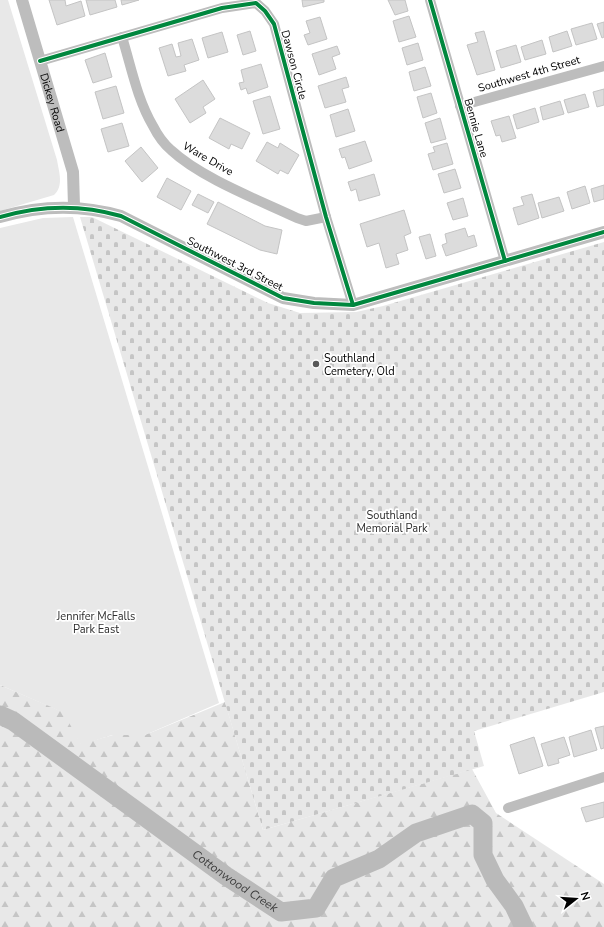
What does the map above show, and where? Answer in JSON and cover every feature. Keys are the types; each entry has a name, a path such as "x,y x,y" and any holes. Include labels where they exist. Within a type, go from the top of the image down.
{"street":[{"name":"Dickey Road","path":"22,0 73,172 74,206"},
{"name":"Bennie Lane","path":"430,0 505,261"},
{"name":"Dawson Circle","path":"40,61 222,8 256,3 265,11 274,24 326,217 353,305"},
{"name":"Ware Drive","path":"122,37 142,103 153,126 170,149 185,162 296,218 306,221 326,217"},
{"name":"Southwest 4th Street","path":"460,106 604,66"},
{"name":"Southwest 3rd Street","path":"0,217 39,209 74,206 99,210 121,216 283,298 314,303 353,305 604,232"},
{"path":"508,808 604,777"}],"green space":[{"path":"0,0 8,0 57,160 60,183 54,195 0,211"},
{"name":"Jennifer McFalls Park East","path":"73,217 219,703 145,735 112,735 81,745 62,712 0,685 0,228 43,218"},
{"name":"Southland Memorial Park","path":"80,217 92,217 268,303 300,313 356,312 383,306 604,242 604,692 474,731 484,766 263,830"},
{"path":"0,685 63,712 81,744 113,735 145,735 225,702 263,830 472,769 496,813 604,884 604,927 0,927"}],"building":[{"path":"49,0 65,0 66,6 81,1 85,16 57,25"},
{"path":"86,0 115,0 117,7 90,15"},
{"path":"121,0 139,0 122,5"},
{"path":"302,0 324,0 324,2 303,7"},
{"path":"388,0 405,0 408,11 395,15"},
{"path":"409,16 416,37 399,42 393,21"},
{"path":"320,17 327,39 308,45 304,35 310,33 306,21"},
{"path":"604,22 604,37 602,38 597,24"},
{"path":"592,23 597,39 576,45 571,29"},
{"path":"250,31 256,51 243,55 237,35"},
{"path":"484,31 495,70 477,75 467,45 478,42 475,33"},
{"path":"567,31 572,46 553,52 549,37"},
{"path":"222,32 228,52 208,58 202,38"},
{"path":"192,39 199,60 184,65 186,71 168,76 159,48 172,44 176,57 181,56 178,43"},
{"path":"542,40 546,54 525,60 521,47"},
{"path":"418,43 423,60 407,65 402,48"},
{"path":"516,45 521,62 501,68 496,51"},
{"path":"337,46 340,54 332,57 336,69 319,75 312,54"},
{"path":"105,53 112,77 93,83 85,60"},
{"path":"261,64 268,87 248,94 246,88 241,90 239,83 244,82 241,70"},
{"path":"425,67 431,86 414,91 409,72"},
{"path":"346,77 349,87 342,89 346,102 325,108 318,86"},
{"path":"203,80 215,99 203,107 206,113 190,123 175,99"},
{"path":"116,86 124,113 103,119 95,92"},
{"path":"604,89 604,105 597,107 593,92"},
{"path":"431,93 437,113 423,118 417,97"},
{"path":"585,94 589,107 568,113 564,100"},
{"path":"270,96 280,129 263,134 253,101"},
{"path":"560,101 564,114 543,120 540,107"},
{"path":"535,108 539,122 517,129 513,115"},
{"path":"348,109 355,131 336,137 330,115"},
{"path":"509,116 516,138 502,142 500,135 496,136 491,121"},
{"path":"220,118 250,133 242,149 231,144 229,149 209,138"},
{"path":"440,118 446,139 431,143 425,123"},
{"path":"122,123 129,146 108,152 101,129"},
{"path":"365,141 372,161 349,169 345,157 342,158 339,149"},
{"path":"267,142 278,148 280,143 299,155 288,174 280,170 278,174 256,161"},
{"path":"447,143 453,164 433,170 428,154 435,152 433,147"},
{"path":"141,147 158,168 142,182 125,161"},
{"path":"455,169 461,188 444,193 438,174"},
{"path":"374,174 380,195 359,201 356,189 351,191 348,182"},
{"path":"167,178 191,191 181,210 157,197"},
{"path":"604,185 604,199 594,202 591,189"},
{"path":"585,186 590,203 572,209 567,192"},
{"path":"198,194 214,202 208,213 192,205"},
{"path":"532,194 539,218 518,225 513,208 524,205 521,197"},
{"path":"559,197 564,211 542,218 538,203"},
{"path":"463,198 468,216 453,220 447,203"},
{"path":"218,202 265,226 282,230 277,254 260,250 207,224"},
{"path":"404,210 411,233 404,236 408,250 396,254 399,264 386,268 379,243 367,247 360,224"},
{"path":"465,228 468,237 474,235 477,246 446,256 442,245 447,243 445,234"},
{"path":"430,234 436,256 426,259 419,237"},
{"path":"604,726 604,748 601,749 595,728"},
{"path":"591,730 597,750 574,757 569,737"},
{"path":"534,737 543,766 519,774 510,745"},
{"path":"564,737 570,755 558,759 559,763 548,766 541,744"},
{"path":"604,802 604,817 586,822 581,808"}],"waterway":[{"name":"Cottonwood Creek","path":"0,715 13,721 226,876 281,912 316,908 334,878 379,859 416,833 472,814 483,823 483,855 495,880 514,906 524,927"}],"cycle path":[{"path":"430,0 505,261"},
{"path":"40,61 222,8 256,3 265,11 274,24 326,217 353,305"},
{"path":"0,217 45,208 76,208 106,212 121,216 283,298 314,303 353,305 604,232"}],"place":[{"name":"Southland Cemetery, Old","path":"316,364"}]}
